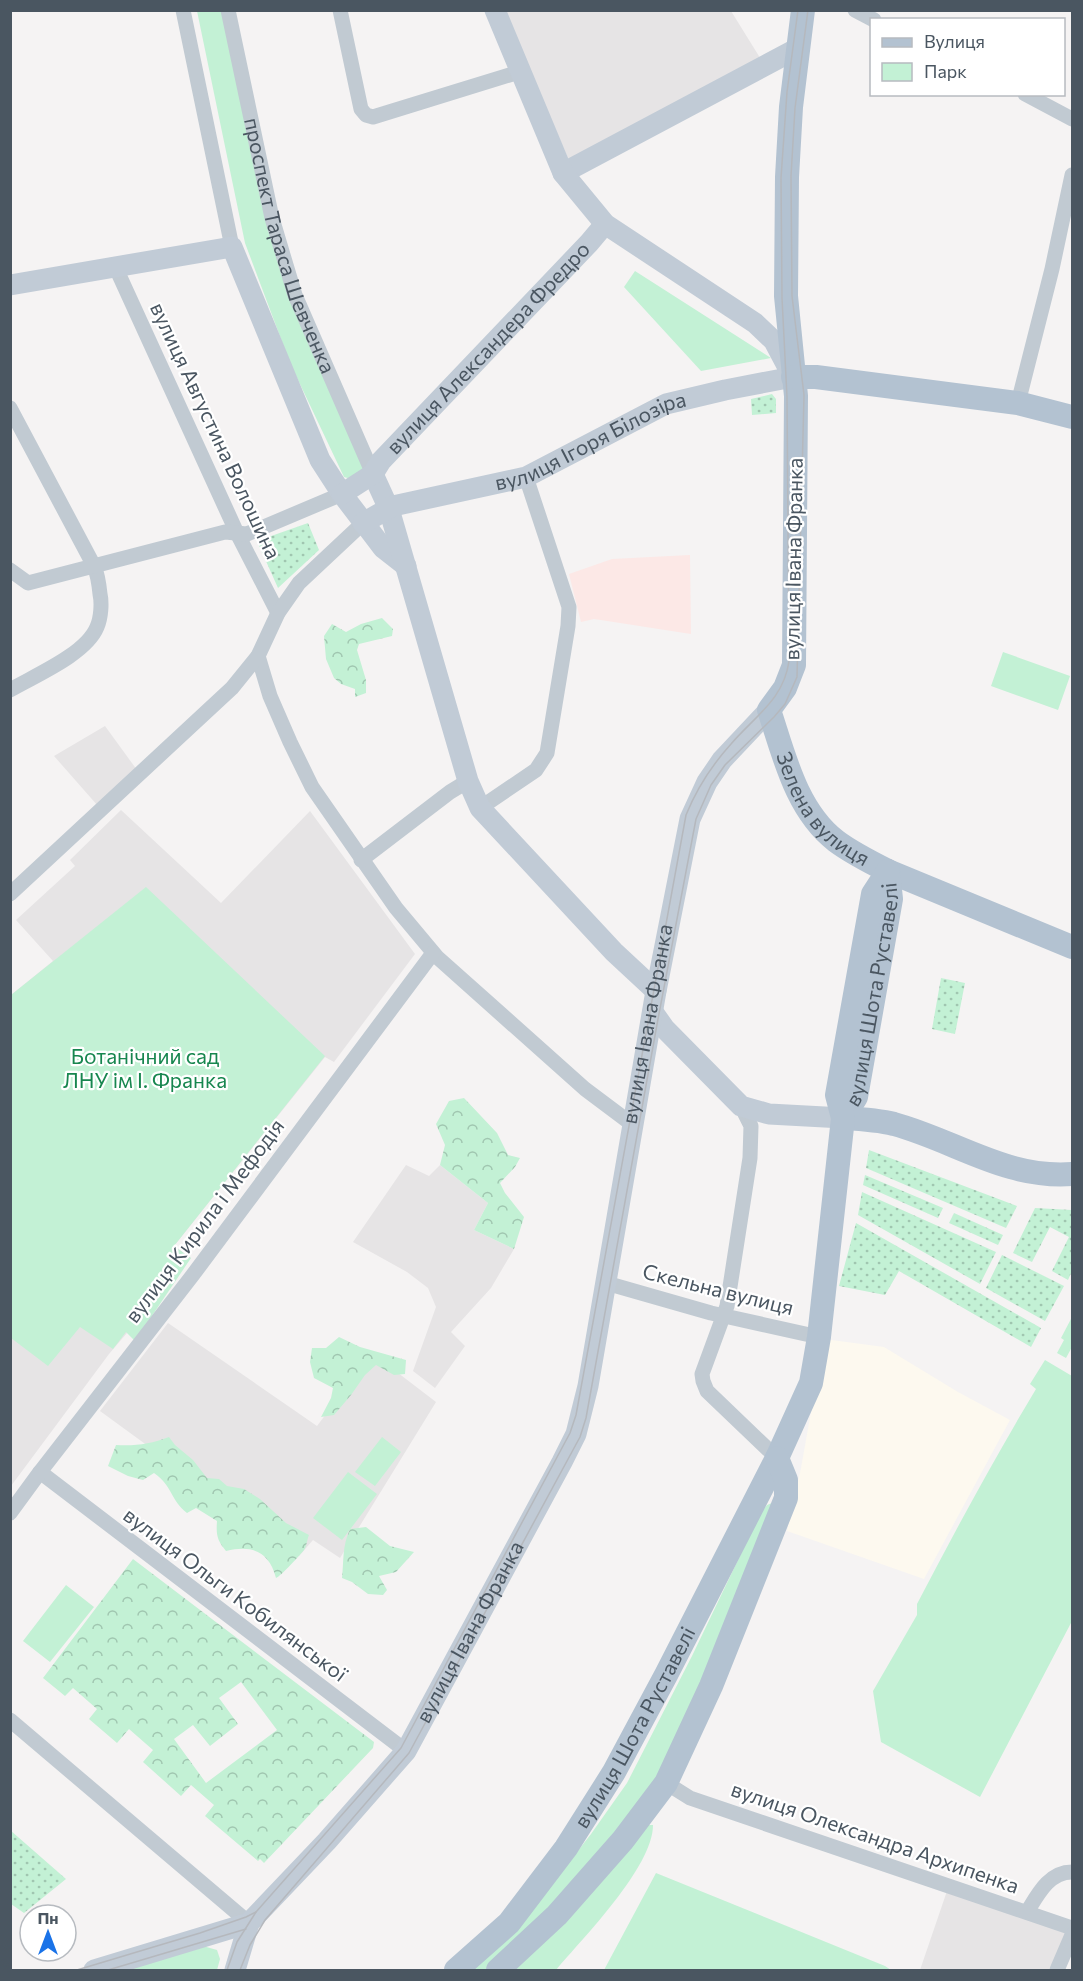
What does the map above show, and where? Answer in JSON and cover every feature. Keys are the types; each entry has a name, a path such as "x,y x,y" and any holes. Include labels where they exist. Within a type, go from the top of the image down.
{"main road":[{"path":"495,10 563,173 605,224 755,323 774,341 793,377 816,377 1018,403 1072,417"},
{"name":"вулиця Івана Франка","path":"249,1923 327,1840 406,1750 576,1434 588,1386 656,991 690,819 703,789 722,760 769,710 786,688 794,665 796,396 786,296 787,177 790,107 803,10"},
{"path":"563,173 798,48"},
{"name":"вулиця Александера Фредро","path":"373,474 381,461 605,224"},
{"path":"10,285 232,247"},
{"name":"проспект Тараса Шевченка","path":"232,247 320,460 342,494 383,548 406,567"},
{"name":"вулиця Ігоря Білозіра","path":"389,509 526,477 666,404 793,377"},
{"path":"342,494 373,474"},
{"name":"проспект Тараса Шевченка","path":"373,474 389,509 397,543 468,781 480,808 614,952 656,991"},
{"path":"363,523 389,509"},
{"name":"Зелена вулиця","path":"769,710 790,771 806,807 834,840 888,871 1072,946"},
{"name":"вулиця Шота Руставелі","path":"456,1971 509,1923 566,1848 614,1772 777,1458 811,1383 819,1337 843,1118 856,1097 861,1071 891,899 888,871"},
{"path":"653,1012 665,1029 741,1106 769,1114 843,1118 894,1124 1020,1171 1049,1175 1072,1174"},
{"name":"вулиця Шота Руставелі","path":"498,1971 557,1915 623,1840 666,1783 711,1686 786,1498 786,1480 777,1458"},
{"path":"94,1971 249,1923"},
{"path":"235,1971 249,1923"}],"street":[{"name":"проспект Тараса Шевченка","path":"183,10 232,247"},
{"name":"проспект Тараса Шевченка","path":"228,10 272,218 295,295 373,474"},
{"path":"340,10 361,110 366,115 373,117 519,72"},
{"path":"855,10 870,18"},
{"path":"1030,96 1072,119"},
{"path":"1018,403 1052,269 1072,175"},
{"name":"вулиця Августина Волошина","path":"115,266 237,532 278,613"},
{"path":"10,408 98,574 101,601 97,627 86,643 72,655 10,690"},
{"path":"480,808 536,770 547,753 567,627 569,607 526,477"},
{"path":"10,570 28,583 227,532 247,534 342,494"},
{"path":"10,894 232,688 258,656 278,613 299,583 363,523"},
{"path":"258,656 270,696 312,787 396,908 433,953 585,1089 633,1125"},
{"path":"361,860 450,792 468,781"},
{"name":"вулиця Кирила і Мефодія","path":"10,1513 192,1276 433,953"},
{"path":"741,1106 751,1126 750,1158 728,1299 702,1374 707,1391 777,1458"},
{"name":"Скельна вулиця","path":"605,1289 819,1337"},
{"name":"вулиця Ольги Кобилянської","path":"40,1472 406,1750"},
{"path":"10,1720 249,1923"},
{"name":"вулиця Олександра Архипенка","path":"666,1783 696,1800 1072,1928"},
{"path":"1028,1912 1041,1888 1056,1876 1072,1872"},
{"path":"1058,1971 1072,1935"}],"shaded area":[{"path":"504,11 731,11 762,61 574,160 568,158"},
{"path":"690,555 691,634 594,619 581,622 569,574 612,559"},
{"path":"105,726 137,770 98,806 54,756"},
{"name":"Ботанічний сад ЛНУ ім І. Франка","path":"121,810 221,903 310,811 415,954 334,1062 325,1057 174,1246 191,1258 109,1354 11,1486 11,995 53,961 16,920 75,866 70,860"},
{"path":"406,1165 429,1176 440,1165 488,1203 474,1230 514,1249 491,1288 451,1332 465,1346 435,1388 413,1371 436,1307 428,1288 407,1272 353,1242"},
{"path":"168,1323 317,1426 372,1353 436,1402 340,1558 313,1540 299,1556 100,1411"},
{"path":"824,1339 884,1347 958,1392 1010,1420 924,1579 787,1531 801,1468"},
{"path":"947,1891 1070,1931 1054,1970 920,1970"}],"green space":[{"path":"197,11 226,11 268,219 366,467 351,479 344,477 290,363 245,243"},
{"path":"635,271 771,358 701,371 624,287"},
{"path":"772,394 776,399 776,413 752,415 751,399"},
{"path":"308,523 319,550 278,588 257,541"},
{"path":"382,618 393,629 392,636 359,644 357,650 366,680 366,693 355,697 355,689 341,684 334,678 326,659 324,636 332,624 346,632 361,624"},
{"path":"1003,652 1070,676 1058,710 991,686"},
{"name":"Ботанічний сад ЛНУ ім І. Франка","path":"146,887 325,1056 174,1246 191,1258 135,1341 126,1332 113,1349 80,1327 48,1366 11,1338 11,995"},
{"path":"941,978 965,983 955,1034 932,1029"},
{"path":"464,1098 497,1133 508,1155 520,1158 500,1183 524,1217 514,1249 474,1230 488,1203 440,1165 445,1145 436,1124 449,1101"},
{"path":"869,1150 1017,1206 1006,1228 866,1168"},
{"path":"865,1175 943,1208 938,1218 863,1185"},
{"path":"862,1192 996,1252 980,1284 858,1215"},
{"path":"1035,1208 1072,1210 1072,1271 1068,1280 1052,1271 1069,1237 1050,1227 1032,1262 1013,1253"},
{"path":"954,1213 1003,1235 998,1245 949,1223"},
{"path":"856,1223 1041,1328 1031,1347 899,1271 885,1295 839,1286"},
{"path":"1002,1255 1064,1286 1045,1321 986,1288"},
{"path":"1072,1317 1072,1347 1066,1358 1057,1353 1064,1340 1061,1338"},
{"path":"339,1337 360,1347 406,1360 405,1374 394,1375 376,1365 365,1375 334,1415 321,1417 331,1398 333,1388 314,1378 310,1362 312,1348 326,1348"},
{"path":"1045,1360 1072,1376 1072,1621 980,1797 881,1742 873,1691 917,1615 917,1604 960,1522 1036,1389 1030,1384"},
{"path":"169,1437 193,1460 207,1478 219,1479 227,1486 244,1489 260,1499 286,1523 309,1535 304,1550 278,1577 276,1578 269,1562 258,1552 244,1549 226,1551 218,1537 217,1521 196,1508 187,1513 177,1503 165,1483 154,1473 143,1480 128,1476 108,1466 116,1445 143,1444"},
{"path":"382,1437 401,1452 375,1486 355,1472"},
{"path":"348,1472 377,1494 342,1540 313,1518"},
{"path":"772,1503 701,1681 656,1779 560,1902 485,1970 470,1970 528,1915 591,1834 627,1783 692,1656 760,1514 767,1505"},
{"path":"366,1527 390,1546 414,1552 396,1572 379,1576 387,1590 383,1595 368,1594 352,1582 342,1578 347,1535 350,1529"},
{"path":"133,1559 374,1742 373,1748 264,1863 260,1859 258,1861 205,1816 214,1805 191,1785 181,1796 143,1762 153,1750 129,1729 117,1743 89,1719 97,1709 73,1688 65,1696 43,1678","holes":["241,1682 277,1730 206,1783 174,1739 193,1725 210,1746 238,1724 219,1698"]},
{"path":"66,1585 94,1607 50,1662 23,1641"},
{"path":"645,1825 653,1825 650,1842 642,1861 615,1901 556,1970 514,1970"},
{"path":"10,1830 66,1879 36,1903 18,1903 18,1909 11,1904"},
{"path":"656,1873 885,1966 891,1970 604,1970"},
{"path":"203,1946 217,1950 220,1959 217,1970 124,1970"}],"tram line":[{"path":"227,1970 237,1942 256,1912 401,1748 570,1433 576,1415 686,815 700,786 718,760 775,697 786,674 789,661 787,397 782,298 781,178 787,92 798,10"},
{"path":"240,1970 250,1945 265,1920 409,1753 580,1437 586,1418 696,819 711,785 725,765 785,704 797,677 804,395 792,296 791,176 795,108 808,10"},
{"path":"77,1970 200,1933 256,1912"},
{"path":"108,1970 246,1929"}]}
